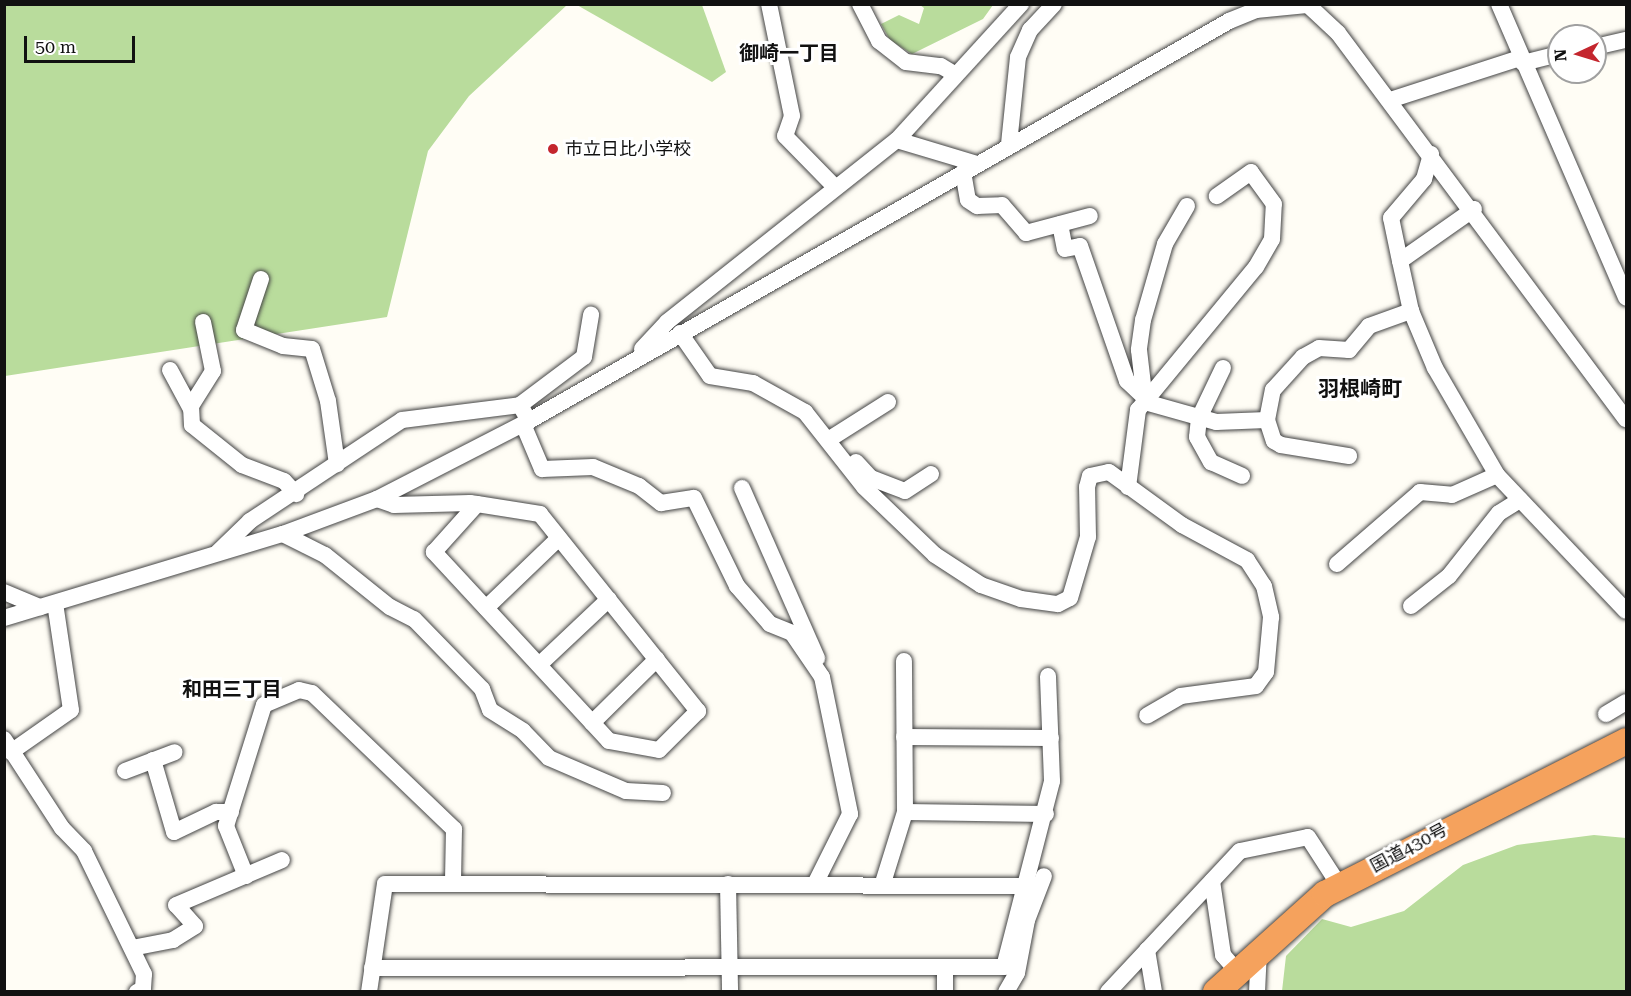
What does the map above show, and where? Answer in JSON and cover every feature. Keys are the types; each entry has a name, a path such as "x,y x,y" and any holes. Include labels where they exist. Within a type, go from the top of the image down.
{"highway":[{"name":"国道430号","path":"1216,992 1236,970 1339,885 1626,741"}],"street":[{"path":"769,4 792,116 785,136 835,188"},
{"path":"860,4 879,41 906,62 941,66 956,75"},
{"path":"631,360 667,322 897,140 1021,4"},
{"path":"1009,144 1018,57 1030,30 1054,4"},
{"path":"1499,4 1521,61 1626,298"},
{"path":"4,618 283,534 377,499 526,422 1009,144 1229,21 1256,10 1307,5 1338,33 1474,209 1626,419"},
{"path":"1607,44 1626,40"},
{"path":"1390,100 1521,61 1547,56"},
{"path":"897,140 970,168"},
{"path":"1431,154 1424,179 1391,218 1411,311 1435,368 1497,475 1626,611"},
{"path":"970,168 968,200 976,206 1002,205 1026,233 1090,216"},
{"path":"1128,487 1132,425 1144,398 1256,267 1272,239 1274,204 1251,172 1217,196"},
{"path":"1144,398 1139,350 1143,320 1165,244 1187,206"},
{"path":"1400,261 1474,209"},
{"path":"1060,224 1065,249 1080,246 1127,381 1144,398 1199,418 1268,420"},
{"path":"261,279 244,330 284,346 312,349 328,401 337,464"},
{"path":"1349,456 1281,445 1274,441 1268,420 1273,390 1303,357 1319,348 1349,350 1369,326 1411,311"},
{"path":"215,554 250,521 296,494 402,420 520,405 584,357 591,315"},
{"path":"191,409 213,371 202,322"},
{"path":"680,333 710,375 782,394 833,438 871,478 905,491 931,474"},
{"path":"1223,368 1199,418 1199,450 1211,462 1242,476"},
{"path":"171,370 191,409 198,434 242,465 284,481 296,494"},
{"path":"833,438 888,402"},
{"path":"520,405 542,470 593,467 639,486 661,503 694,498 738,586 770,624 792,633 822,677"},
{"path":"833,438 864,487 935,555 981,585 1021,599 1058,604 1070,598 1088,537 1090,476 1109,472 1128,487 1247,560 1264,586 1271,617 1266,672 1256,686 1181,696 1148,716"},
{"path":"1337,564 1420,492 1452,495 1497,475"},
{"path":"742,488 822,677 850,814 815,884"},
{"path":"377,499 394,505 477,504 540,514 698,711 659,750 609,741 434,552 477,504"},
{"path":"1411,606 1449,576 1499,513 1520,500"},
{"path":"283,534 325,555 390,607 414,619 482,689 490,710 524,731 549,758 626,791 663,793"},
{"path":"486,608 559,538"},
{"path":"4,592 48,605"},
{"path":"539,665 609,599"},
{"path":"48,605 71,710 8,745 32,774 62,828 84,850 144,974 143,989 137,992"},
{"path":"592,723 657,659"},
{"path":"882,886 905,812 904,661"},
{"path":"1006,992 1022,886 1046,814 1051,738 1048,676"},
{"path":"246,876 228,837 231,812 264,705 286,692 312,693 454,829 453,883"},
{"path":"1606,714 1626,702"},
{"path":"904,738 1051,738"},
{"path":"125,771 175,752"},
{"path":"153,760 174,832 216,812 231,812"},
{"path":"905,812 1046,814"},
{"path":"1108,992 1240,851 1308,837 1339,885"},
{"path":"132,948 173,940 195,926 177,905 282,860"},
{"path":"1010,970 1044,876"},
{"path":"1212,881 1223,954 1236,970"},
{"path":"369,992 385,884 1022,886"},
{"path":"728,884 727,965 730,992"},
{"path":"1147,950 1154,992"},
{"path":"1257,992 1259,950"},
{"path":"372,968 727,965 945,967 1010,970"},
{"path":"945,967 945,992"}],"green space":[{"path":"5,5 567,5 469,96 428,151 387,317 5,376"},
{"path":"577,5 702,5 726,72 712,82"},
{"path":"920,5 993,5 983,19 912,54 890,40 881,24 899,15 919,24 924,8"},
{"path":"1594,835 1626,838 1626,991 1282,991 1286,956 1322,919 1351,927 1404,911 1463,865 1517,845"}],"place":[{"name":"市立日比小学校","path":"553,149"}],"district":[{"name":"御崎一丁目","path":"789,53"},
{"name":"羽根崎町","path":"1360,389"},
{"name":"和田三丁目","path":"232,689"}]}
